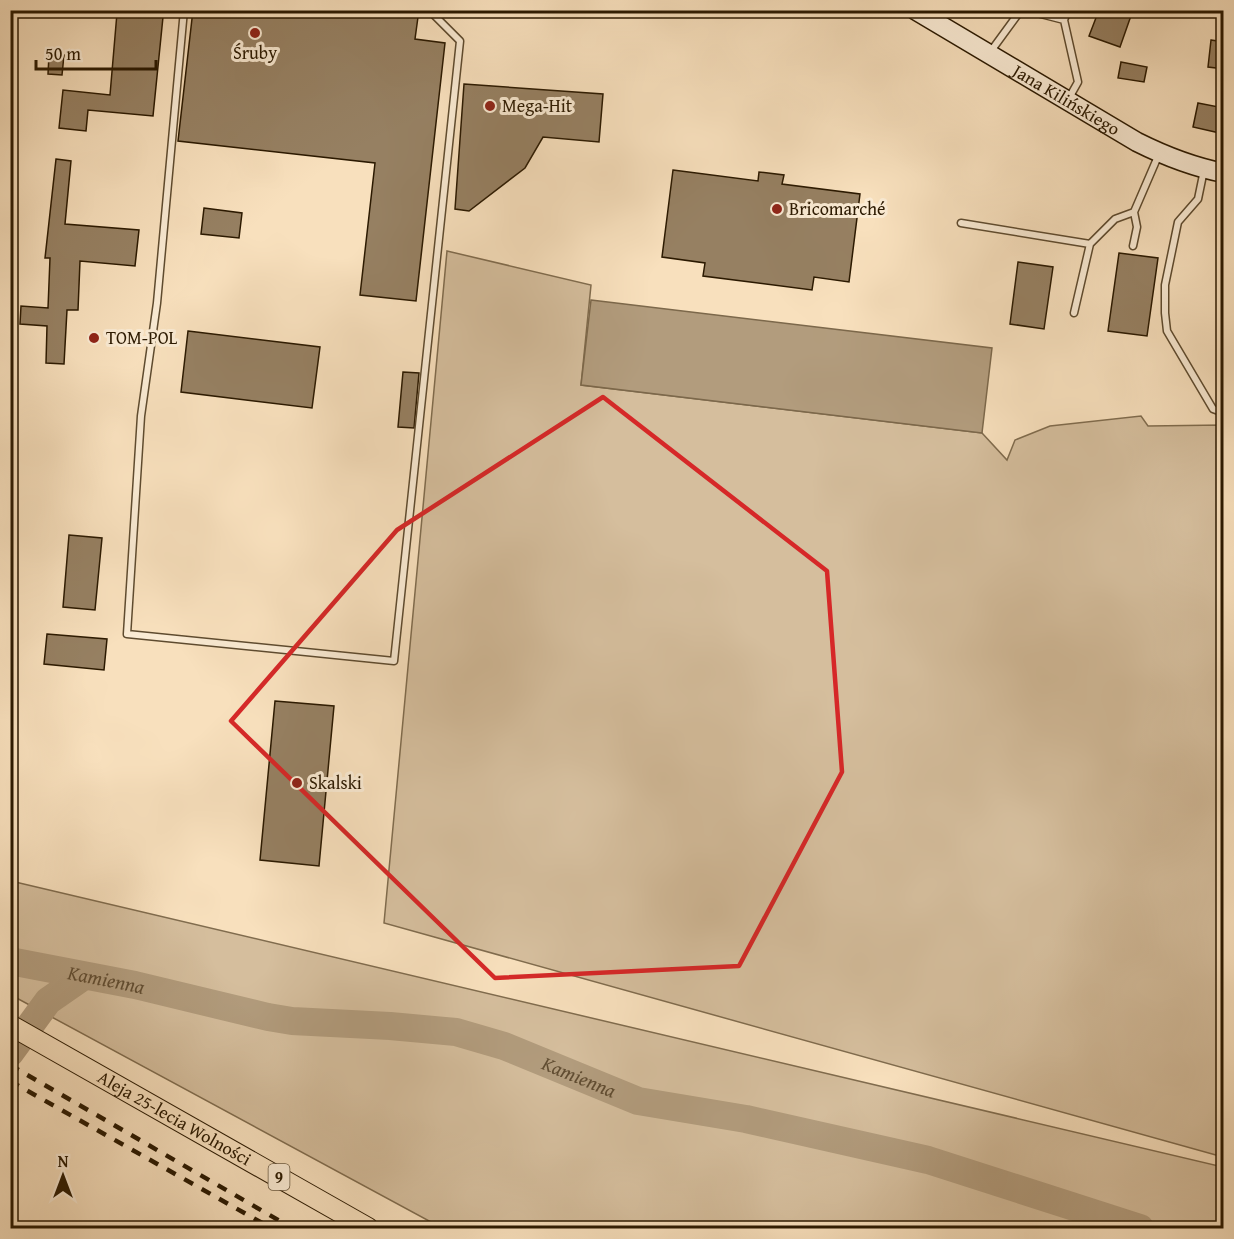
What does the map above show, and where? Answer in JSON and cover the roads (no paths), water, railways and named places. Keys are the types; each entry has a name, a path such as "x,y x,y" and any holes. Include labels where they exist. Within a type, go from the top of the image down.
{"main road":[{"name":"Aleja 25-lecia Wolności","path":"10,1025 368,1228"}],"street":[{"name":"Jana Kilińskiego","path":"915,10 1137,142 1204,170 1224,173"}],"lane":[{"path":"184,10 157,303 141,416 127,634 394,662 460,41 429,10"},
{"path":"989,54 1023,10 1064,20"},
{"path":"1068,10 1064,20 1078,82 1068,101"},
{"path":"1133,246 1137,227 1134,212 1160,153"},
{"path":"1204,170 1198,199 1178,222 1165,285 1165,313 1167,331 1213,409 1224,413"},
{"path":"1074,313 1090,244 1115,219 1134,212"},
{"path":"961,223 1090,244"}],"waterway":[{"name":"Kamienna","path":"10,961 135,985 292,1021 456,1032 504,1046 638,1101 746,1119 928,1160 1140,1228"},
{"path":"10,1053 48,1001 84,976"}],"railway":[{"path":"10,1065 292,1228"},
{"path":"10,1081 271,1228"}],"place":[{"name":"Śruby","path":"255,33"},
{"name":"Mega-Hit","path":"490,106"},
{"name":"Bricomarché","path":"777,209"},
{"name":"TOM-POL","path":"94,338"},
{"name":"Skalski","path":"297,783"}]}
